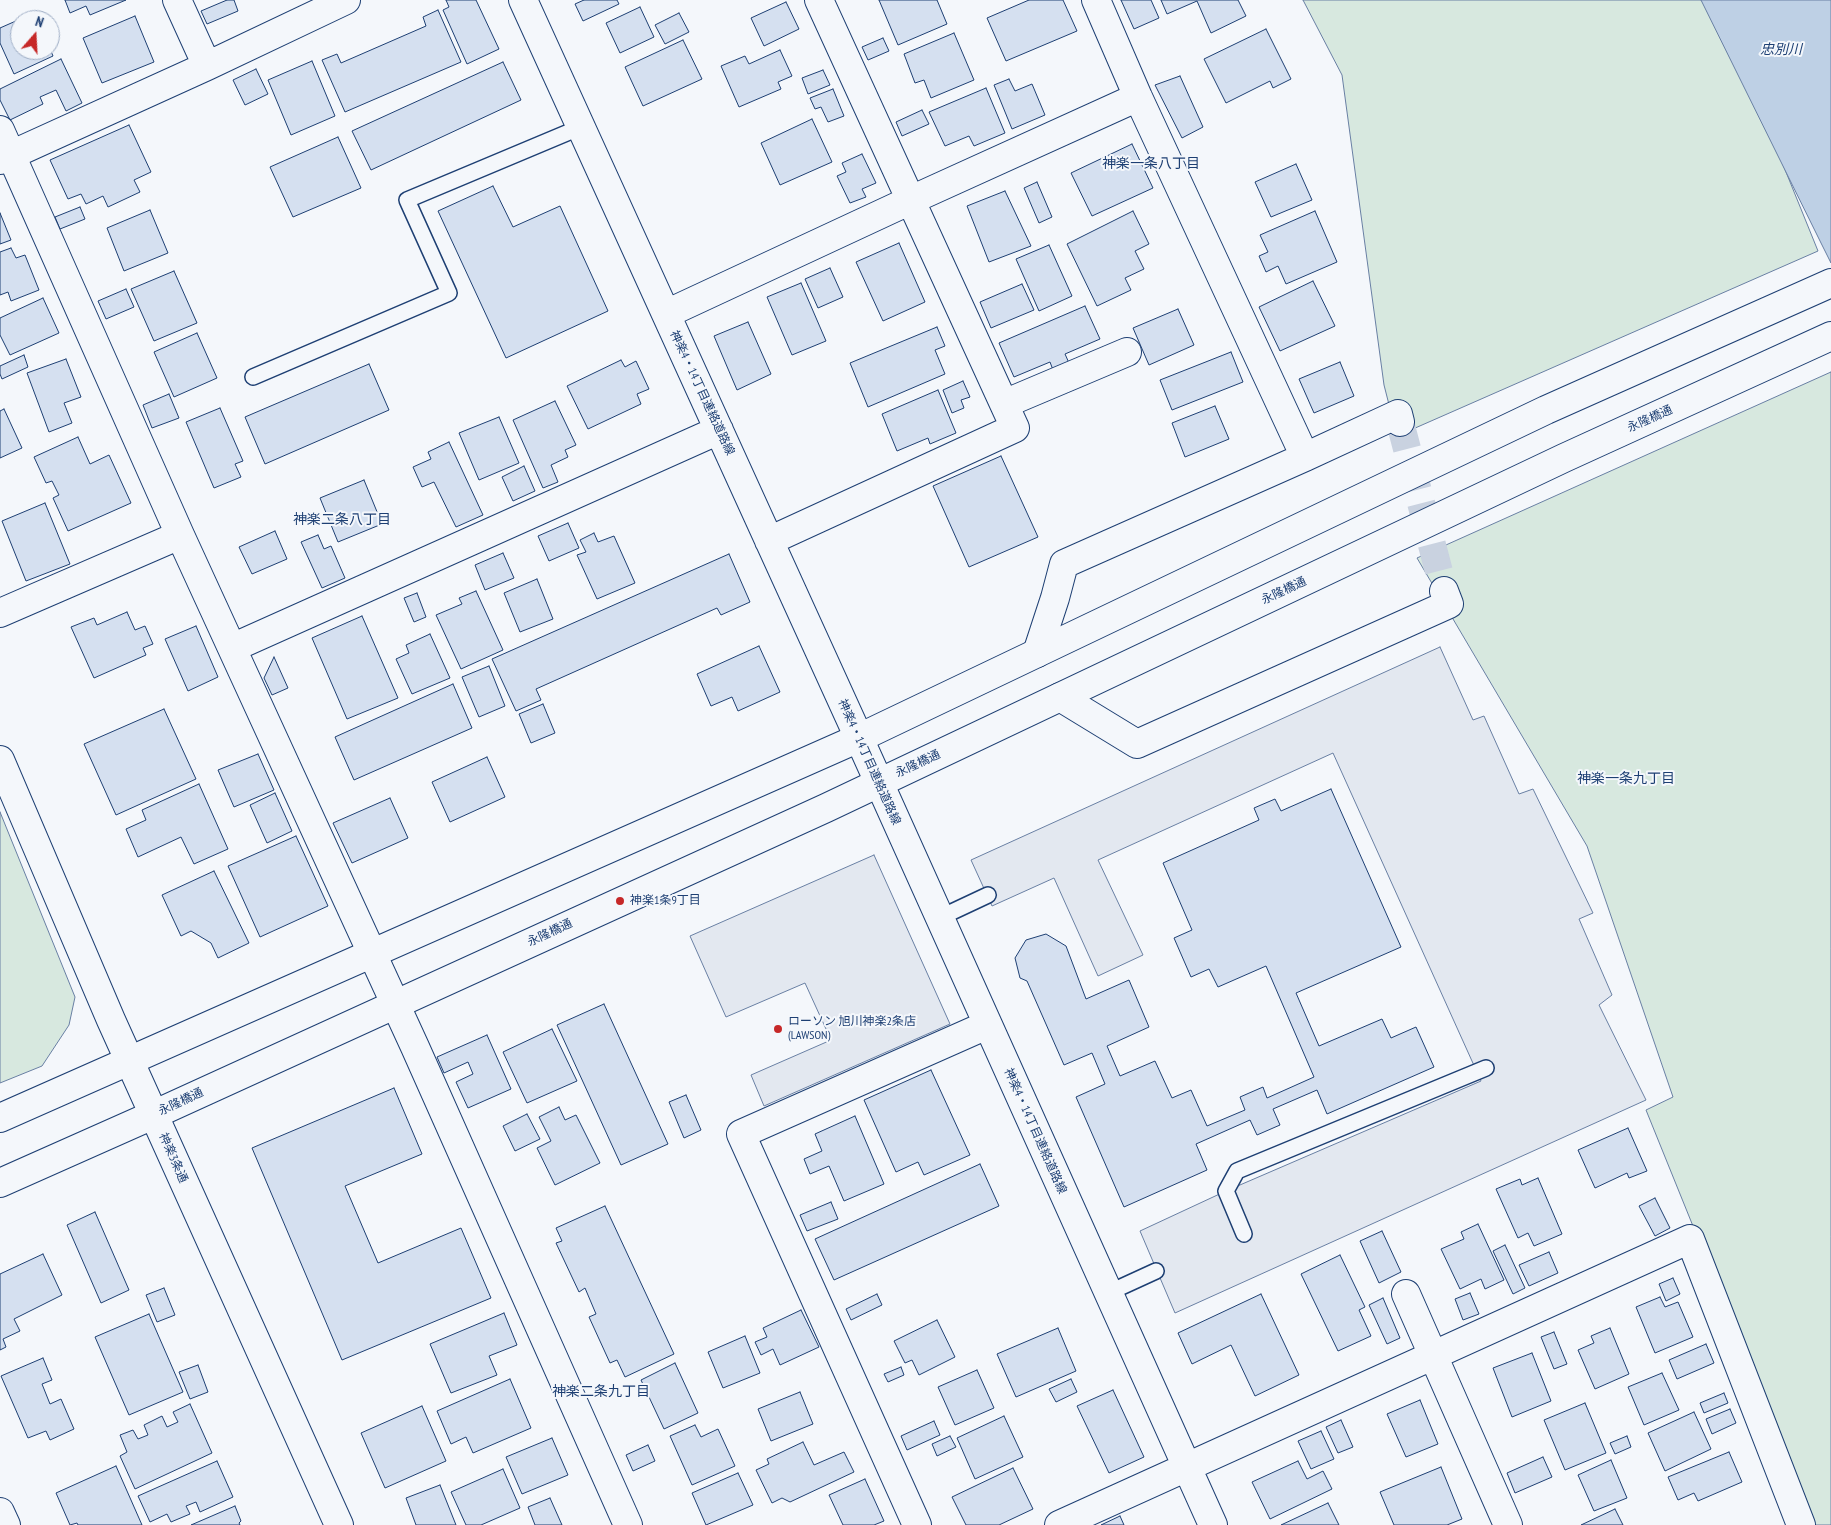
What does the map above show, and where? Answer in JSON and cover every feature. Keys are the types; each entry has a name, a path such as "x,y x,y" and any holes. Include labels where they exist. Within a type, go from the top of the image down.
{"street":[{"path":"178,0 207,66"},
{"path":"6,157 207,66 346,0"},
{"name":"神楽4・14丁目連絡道路線","path":"523,0 859,738 1213,1525"},
{"path":"769,541 1015,428 819,0"},
{"path":"1096,0 1138,97 1305,457"},
{"path":"666,314 1138,97"},
{"path":"0,130 6,157 372,953 624,1524"},
{"path":"0,1118 859,738 1546,410 1831,283"},
{"name":"永隆橋通","path":"0,1182 153,1115 878,783 1564,458 1831,336"},
{"path":"1004,404 1127,352"},
{"path":"1038,653 1064,564 1398,414 1400,422"},
{"path":"232,648 719,430"},
{"path":"0,613 180,534"},
{"path":"1060,697 1137,744 1449,604 1444,591"},
{"name":"神楽3条通","path":"0,760 153,1115 339,1525"},
{"path":"917,1525 741,1134 988,1025"},
{"path":"1059,1525 1690,1238 1801,1525"},
{"path":"1406,1294 1508,1525"},
{"path":"0,1512 6,1525"}],"lane":[{"path":"253,377 449,293 407,200 580,127"},
{"path":"939,918 988,895"},
{"path":"1244,1234 1226,1191 1237,1171 1486,1068"},
{"path":"1108,1292 1156,1271"}],"shaded area":[{"path":"1303,0 1714,0 1724,19 1818,251 1397,436 1384,385 1342,75"},
{"path":"1831,372 1831,1525 1814,1525 1646,1110 1673,1097 1587,846 1417,558"},
{"path":"1440,647 1473,720 1484,716 1519,794 1533,789 1593,913 1579,919 1612,995 1599,1005 1646,1100 1175,1313 1140,1231 1226,1191 1481,1081 1333,753 1098,860 1143,955 1098,976 1054,878 992,906 971,860"},
{"path":"0,812 75,997 69,1025 42,1066 0,1083"},
{"path":"874,855 950,1024 764,1106 751,1075 831,1040 805,983 726,1017 690,936"}],"water":[{"name":"忠別川","path":"1701,0 1831,0 1831,263 1822,245"}],"building":[{"path":"65,0 126,0 90,15 86,6 70,13"},
{"path":"227,0 234,0 238,11 207,24 201,11"},
{"path":"446,0 476,0 499,49 467,64 443,10 449,7"},
{"path":"584,0 617,0 619,4 583,21 575,4"},
{"path":"879,0 937,0 947,24 898,45"},
{"path":"1029,0 1063,0 1077,31 1006,61 987,18"},
{"path":"1121,0 1151,0 1159,18 1134,29"},
{"path":"1161,0 1238,0 1246,16 1211,33 1197,1 1167,14"},
{"path":"786,2 799,29 764,46 751,18"},
{"path":"640,7 654,37 620,53 606,23"},
{"path":"438,10 461,62 345,112 322,60 337,54 341,63 426,26 423,17"},
{"path":"679,13 689,32 665,44 655,25"},
{"path":"135,16 154,62 102,83 83,38"},
{"path":"10,24 10,60 44,60 14,74 0,43 0,28"},
{"path":"1266,29 1291,79 1273,88 1270,81 1226,103 1204,59"},
{"path":"954,33 974,80 931,98 924,80 915,83 904,54"},
{"path":"883,38 889,51 868,60 862,47"},
{"path":"683,40 702,79 643,106 625,67"},
{"path":"780,50 792,76 778,82 781,89 739,107 721,66 745,56 749,64"},
{"path":"60,59 82,103 66,111 56,90 40,97 43,104 10,120 0,100 0,89"},
{"path":"312,61 335,116 291,135 268,80"},
{"path":"503,62 521,100 371,170 352,131"},
{"path":"256,69 268,94 245,105 233,80"},
{"path":"823,70 830,85 808,94 802,78"},
{"path":"1180,76 1203,127 1182,138 1155,85"},
{"path":"1009,79 1015,91 1032,84 1045,115 1012,129 994,85"},
{"path":"986,88 1005,133 974,146 969,136 945,146 929,112"},
{"path":"833,89 844,116 828,122 821,107 815,109 810,98"},
{"path":"922,110 929,124 902,136 896,122"},
{"path":"812,119 832,162 780,185 761,143"},
{"path":"129,125 151,172 134,180 140,192 108,207 103,196 86,204 81,194 68,199 50,160"},
{"path":"338,137 361,188 293,217 270,167"},
{"path":"1132,144 1153,188 1092,216 1071,173"},
{"path":"862,154 876,183 862,189 866,197 850,203 837,176 846,172 842,163"},
{"path":"1296,164 1312,200 1271,217 1255,182"},
{"path":"1037,182 1052,217 1039,223 1024,188"},
{"path":"493,186 513,227 560,206 608,311 506,358 438,211"},
{"path":"1005,191 1031,246 989,262 967,206"},
{"path":"80,207 85,219 60,229 55,217"},
{"path":"150,210 168,253 124,271 107,228"},
{"path":"1133,211 1149,244 1135,251 1144,269 1125,278 1131,290 1097,306 1067,244"},
{"path":"1315,211 1337,262 1286,284 1278,266 1266,272 1259,256 1268,252 1260,235"},
{"path":"0,213 11,240 0,244"},
{"path":"899,243 925,302 883,321 856,262"},
{"path":"1049,245 1072,296 1039,311 1016,259"},
{"path":"11,248 16,258 25,255 39,290 11,301 8,292 0,295 0,252"},
{"path":"830,268 843,297 818,308 805,279"},
{"path":"174,271 197,323 154,341 131,289"},
{"path":"1313,281 1335,326 1280,351 1259,307"},
{"path":"801,283 826,341 792,355 767,297"},
{"path":"1022,284 1034,310 991,328 980,302"},
{"path":"126,289 134,307 106,319 98,301"},
{"path":"43,298 59,333 10,355 0,335 0,318"},
{"path":"1085,306 1100,339 1065,354 1069,363 1053,370 1050,362 1014,377 999,343"},
{"path":"1178,309 1194,345 1149,365 1133,328"},
{"path":"748,322 771,374 737,390 714,336"},
{"path":"937,327 945,346 935,350 945,374 868,407 850,363"},
{"path":"197,333 217,378 174,397 154,352"},
{"path":"1231,352 1243,382 1172,410 1160,380"},
{"path":"24,355 28,367 2,379 0,366"},
{"path":"66,359 81,397 64,403 72,423 49,432 27,373"},
{"path":"621,360 625,367 636,361 649,389 637,394 641,404 588,429 567,386"},
{"path":"1340,362 1354,396 1314,413 1299,379"},
{"path":"369,364 389,410 265,464 245,417"},
{"path":"963,381 970,397 961,400 964,408 952,413 943,390"},
{"path":"938,390 956,433 930,444 928,438 897,451 882,414"},
{"path":"169,394 179,418 152,428 143,405"},
{"path":"555,401 576,445 565,450 568,457 551,465 558,482 543,488 513,420"},
{"path":"1215,406 1229,439 1185,457 1172,423"},
{"path":"220,408 243,461 235,464 241,477 214,488 186,422"},
{"path":"4,409 22,448 0,458 0,411"},
{"path":"499,417 519,463 479,480 459,433"},
{"path":"78,437 90,464 109,455 131,503 68,531 53,498 59,495 52,481 46,483 34,457"},
{"path":"449,442 483,515 456,527 434,482 422,487 413,467 431,459 428,452"},
{"path":"1001,456 1038,537 969,567 933,486"},
{"path":"524,466 535,491 513,501 502,477"},
{"path":"364,480 382,524 338,542 320,498"},
{"path":"45,503 70,564 26,581 2,521"},
{"path":"568,523 579,548 549,561 538,536"},
{"path":"275,531 287,559 252,574 239,547"},
{"path":"594,533 598,542 614,536 635,583 597,599 577,555 586,552 580,540"},
{"path":"318,535 324,549 331,546 345,578 322,588 301,542"},
{"path":"503,553 514,578 485,590 475,565"},
{"path":"729,554 750,602 721,615 717,608 536,689 541,700 516,711 492,659"},
{"path":"537,579 553,619 520,632 504,593"},
{"path":"476,591 503,650 461,669 436,615 462,604 459,598"},
{"path":"417,593 426,617 414,622 404,598"},
{"path":"127,612 135,630 145,626 153,644 143,648 146,655 94,678 71,627 94,618 97,625"},
{"path":"362,616 398,698 347,719 312,638"},
{"path":"196,626 218,677 188,691 165,639"},
{"path":"430,634 450,678 412,694 396,659 409,653 406,645"},
{"path":"759,646 780,692 738,711 732,697 711,706 697,674"},
{"path":"274,657 288,688 272,695 264,678"},
{"path":"489,666 505,706 479,717 462,677"},
{"path":"453,684 472,728 354,780 335,737"},
{"path":"543,704 555,733 531,743 519,714"},
{"path":"164,709 196,779 116,815 84,744"},
{"path":"258,754 274,790 234,807 218,770"},
{"path":"487,757 505,797 450,822 432,782"},
{"path":"199,784 228,849 194,864 181,837 138,857 126,829 146,820 142,810"},
{"path":"1331,789 1401,947 1296,993 1319,1046 1382,1019 1391,1038 1416,1027 1434,1067 1327,1114 1317,1090 1273,1109 1280,1125 1257,1135 1250,1120 1196,1144 1207,1170 1124,1207 1076,1097 1105,1084 1092,1053 1064,1065 1027,981 1020,978 1015,958 1026,940 1046,934 1066,946 1086,999 1129,980 1149,1027 1107,1046 1120,1076 1155,1061 1172,1098 1191,1090 1207,1126 1245,1110 1240,1097 1263,1087 1267,1098 1314,1077 1266,966 1218,987 1209,969 1191,977 1174,938 1192,930 1163,863 1259,820 1254,808 1275,799 1281,811"},
{"path":"275,793 292,831 267,843 250,805"},
{"path":"390,798 408,838 352,863 333,823"},
{"path":"296,836 328,906 260,937 228,866"},
{"path":"214,871 249,943 218,958 211,943 191,931 181,936 162,895"},
{"path":"604,1004 668,1144 621,1165 557,1025"},
{"path":"552,1029 577,1081 527,1103 503,1052"},
{"path":"487,1035 511,1089 468,1108 456,1082 473,1074 468,1062 444,1073 437,1057"},
{"path":"931,1070 970,1155 924,1175 918,1162 896,1172 864,1100"},
{"path":"394,1088 422,1154 345,1186 378,1263 461,1228 491,1298 342,1360 252,1148"},
{"path":"686,1095 701,1130 684,1138 669,1102"},
{"path":"559,1107 565,1120 576,1115 600,1163 555,1185 537,1148 551,1141 539,1117"},
{"path":"527,1114 540,1139 515,1151 503,1126"},
{"path":"855,1116 884,1184 844,1201 829,1166 810,1174 804,1159 822,1151 815,1134"},
{"path":"1628,1128 1647,1171 1629,1178 1627,1173 1595,1188 1578,1150"},
{"path":"980,1164 999,1206 834,1280 815,1239"},
{"path":"1538,1178 1562,1234 1534,1246 1528,1233 1518,1238 1496,1189 1520,1179 1522,1185"},
{"path":"1655,1198 1670,1228 1655,1236 1639,1206"},
{"path":"831,1202 838,1219 807,1231 800,1215"},
{"path":"605,1206 674,1354 625,1377 617,1360 610,1363 589,1317 596,1314 585,1288 579,1292 556,1243 562,1241 556,1228"},
{"path":"95,1212 129,1290 101,1303 67,1225"},
{"path":"1478,1224 1504,1280 1485,1289 1481,1279 1460,1289 1441,1249 1464,1239 1461,1232"},
{"path":"1382,1231 1401,1272 1379,1283 1360,1241"},
{"path":"1505,1245 1525,1288 1513,1294 1493,1251"},
{"path":"1549,1252 1558,1273 1529,1286 1519,1265"},
{"path":"43,1254 62,1295 14,1319 20,1331 3,1339 6,1347 0,1350 0,1274"},
{"path":"1340,1255 1365,1307 1359,1310 1371,1336 1338,1351 1301,1274"},
{"path":"1673,1278 1680,1294 1666,1301 1659,1284"},
{"path":"164,1288 175,1315 157,1322 146,1295"},
{"path":"1470,1293 1479,1314 1463,1320 1455,1299"},
{"path":"877,1294 882,1305 851,1320 846,1309"},
{"path":"1261,1294 1299,1375 1255,1396 1231,1345 1192,1364 1178,1333"},
{"path":"1660,1297 1665,1307 1678,1302 1693,1337 1655,1353 1636,1307"},
{"path":"1383,1298 1400,1338 1387,1344 1369,1305"},
{"path":"801,1310 819,1347 780,1365 773,1349 761,1355 755,1342 767,1337 763,1328"},
{"path":"504,1313 517,1345 489,1356 497,1375 451,1393 430,1344"},
{"path":"149,1314 183,1392 129,1415 95,1337"},
{"path":"937,1320 955,1357 919,1375 912,1360 905,1363 894,1341"},
{"path":"1058,1328 1076,1371 1016,1397 997,1354"},
{"path":"1610,1328 1629,1374 1595,1389 1578,1350 1594,1343 1591,1336"},
{"path":"1554,1332 1567,1364 1554,1369 1541,1337"},
{"path":"745,1336 760,1373 723,1388 708,1352"},
{"path":"1706,1344 1714,1363 1677,1379 1669,1360"},
{"path":"1532,1353 1551,1401 1512,1417 1493,1368"},
{"path":"43,1358 52,1380 42,1384 50,1404 61,1399 74,1429 50,1440 46,1431 28,1438 1,1376"},
{"path":"675,1363 698,1413 664,1429 641,1380"},
{"path":"198,1365 208,1392 190,1399 179,1372"},
{"path":"901,1367 904,1375 888,1382 884,1374"},
{"path":"977,1370 994,1408 955,1425 938,1387"},
{"path":"1662,1373 1679,1410 1644,1425 1628,1387"},
{"path":"510,1379 531,1428 473,1453 466,1437 451,1444 437,1411"},
{"path":"1071,1379 1077,1392 1056,1402 1049,1389"},
{"path":"1113,1390 1144,1457 1109,1473 1077,1406"},
{"path":"800,1392 813,1424 771,1441 758,1409"},
{"path":"1724,1393 1728,1403 1704,1413 1700,1403"},
{"path":"1420,1400 1438,1444 1406,1457 1387,1414"},
{"path":"1585,1403 1606,1453 1565,1470 1544,1420"},
{"path":"190,1404 212,1453 135,1489 120,1456 127,1452 120,1435 133,1430 138,1439 148,1435 144,1425 162,1416 167,1427 178,1422 173,1412"},
{"path":"422,1406 446,1461 385,1488 361,1433"},
{"path":"1730,1409 1736,1423 1712,1434 1706,1419"},
{"path":"1694,1412 1711,1449 1665,1471 1648,1433"},
{"path":"1004,1416 1023,1457 975,1479 957,1438"},
{"path":"1341,1420 1353,1447 1338,1453 1326,1427"},
{"path":"934,1421 940,1435 907,1450 901,1436"},
{"path":"695,1425 701,1437 718,1429 735,1466 692,1485 670,1436"},
{"path":"1321,1431 1334,1459 1311,1469 1298,1441"},
{"path":"950,1436 956,1447 937,1456 932,1444"},
{"path":"1627,1436 1631,1447 1615,1454 1610,1443"},
{"path":"552,1438 568,1475 522,1494 506,1457"},
{"path":"803,1442 814,1465 844,1452 854,1472 790,1502 782,1498 772,1503 756,1470 769,1464 767,1459"},
{"path":"648,1445 655,1461 633,1471 626,1455"},
{"path":"1729,1452 1742,1482 1698,1501 1694,1493 1678,1500 1668,1477"},
{"path":"1543,1457 1552,1477 1515,1493 1507,1473"},
{"path":"1611,1460 1627,1498 1594,1511 1578,1475"},
{"path":"217,1461 233,1497 200,1512 196,1502 186,1506 190,1514 171,1522 167,1514 150,1522 138,1496"},
{"path":"1298,1461 1307,1479 1323,1471 1332,1489 1270,1519 1252,1482"},
{"path":"116,1466 142,1525 78,1525 77,1523 70,1525 56,1493"},
{"path":"1441,1467 1462,1519 1447,1525 1394,1525 1380,1492"},
{"path":"1013,1468 1033,1509 999,1525 966,1525 952,1497"},
{"path":"503,1469 520,1508 481,1525 466,1525 451,1492"},
{"path":"738,1473 753,1505 706,1525 692,1493"},
{"path":"865,1479 884,1521 874,1525 843,1525 829,1495"},
{"path":"440,1485 456,1525 416,1525 406,1498"},
{"path":"550,1498 562,1525 535,1525 528,1507"},
{"path":"1328,1503 1339,1525 1281,1525"},
{"path":"235,1506 241,1521 240,1525 191,1525"},
{"path":"1615,1509 1623,1525 1581,1525"},
{"path":"1120,1516 1124,1525 1101,1525"}],"tunnel":[{"path":"1400,422 1444,591"}],"place":[{"name":"神楽1条9丁目","path":"620,901"},
{"name":"ローソン 旭川神楽2条店 (LAWSON)","path":"778,1029"}],"district":[{"name":"神楽一条八丁目","path":"1151,164"},
{"name":"神楽二条八丁目","path":"342,520"},
{"name":"神楽一条九丁目","path":"1626,779"},
{"name":"神楽二条九丁目","path":"601,1392"}]}
